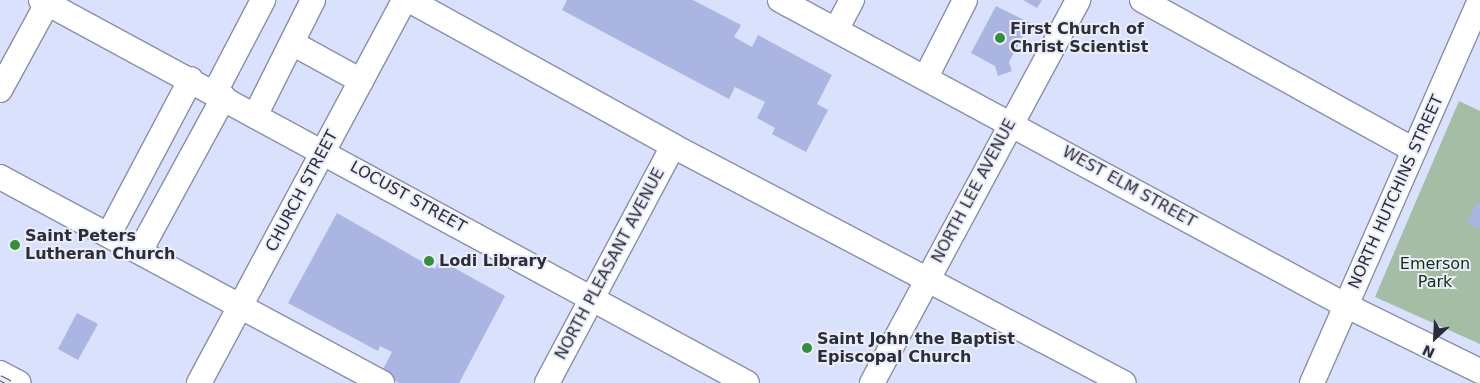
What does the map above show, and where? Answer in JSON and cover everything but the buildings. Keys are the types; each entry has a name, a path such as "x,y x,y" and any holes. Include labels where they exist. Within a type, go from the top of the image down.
{"street":[{"path":"140,251 219,94 262,0"},
{"path":"256,114 313,0"},
{"name":"CHURCH STREET","path":"199,383 404,0"},
{"path":"409,0 673,146 1124,383"},
{"name":"WEST ELM STREET","path":"780,0 1477,375"},
{"path":"836,30 852,0"},
{"path":"926,78 965,0"},
{"name":"NORTH LEE AVENUE","path":"872,383 1078,0"},
{"path":"1142,0 1414,150"},
{"name":"NORTH HUTCHINS STREET","path":"1312,383 1480,0"},
{"path":"0,90 46,1"},
{"name":"LOCUST STREET","path":"46,1 747,383"},
{"path":"292,43 361,81"},
{"path":"109,234 191,80"},
{"name":"NORTH PLEASANT AVENUE","path":"547,383 673,146"},
{"path":"0,177 241,305 382,383"},
{"path":"0,373 19,383"}],"green space":[{"name":"Emerson Park","path":"1459,101 1480,111 1480,344 1375,297"}],"railway":[{"path":"0,378 10,383"}],"place":[{"name":"First Church of Christ Scientist","path":"1000,38"},
{"name":"Saint Peters Lutheran Church","path":"15,245"},
{"name":"Lodi Library","path":"429,261"},
{"name":"Saint John the Baptist Episcopal Church","path":"807,348"}]}
